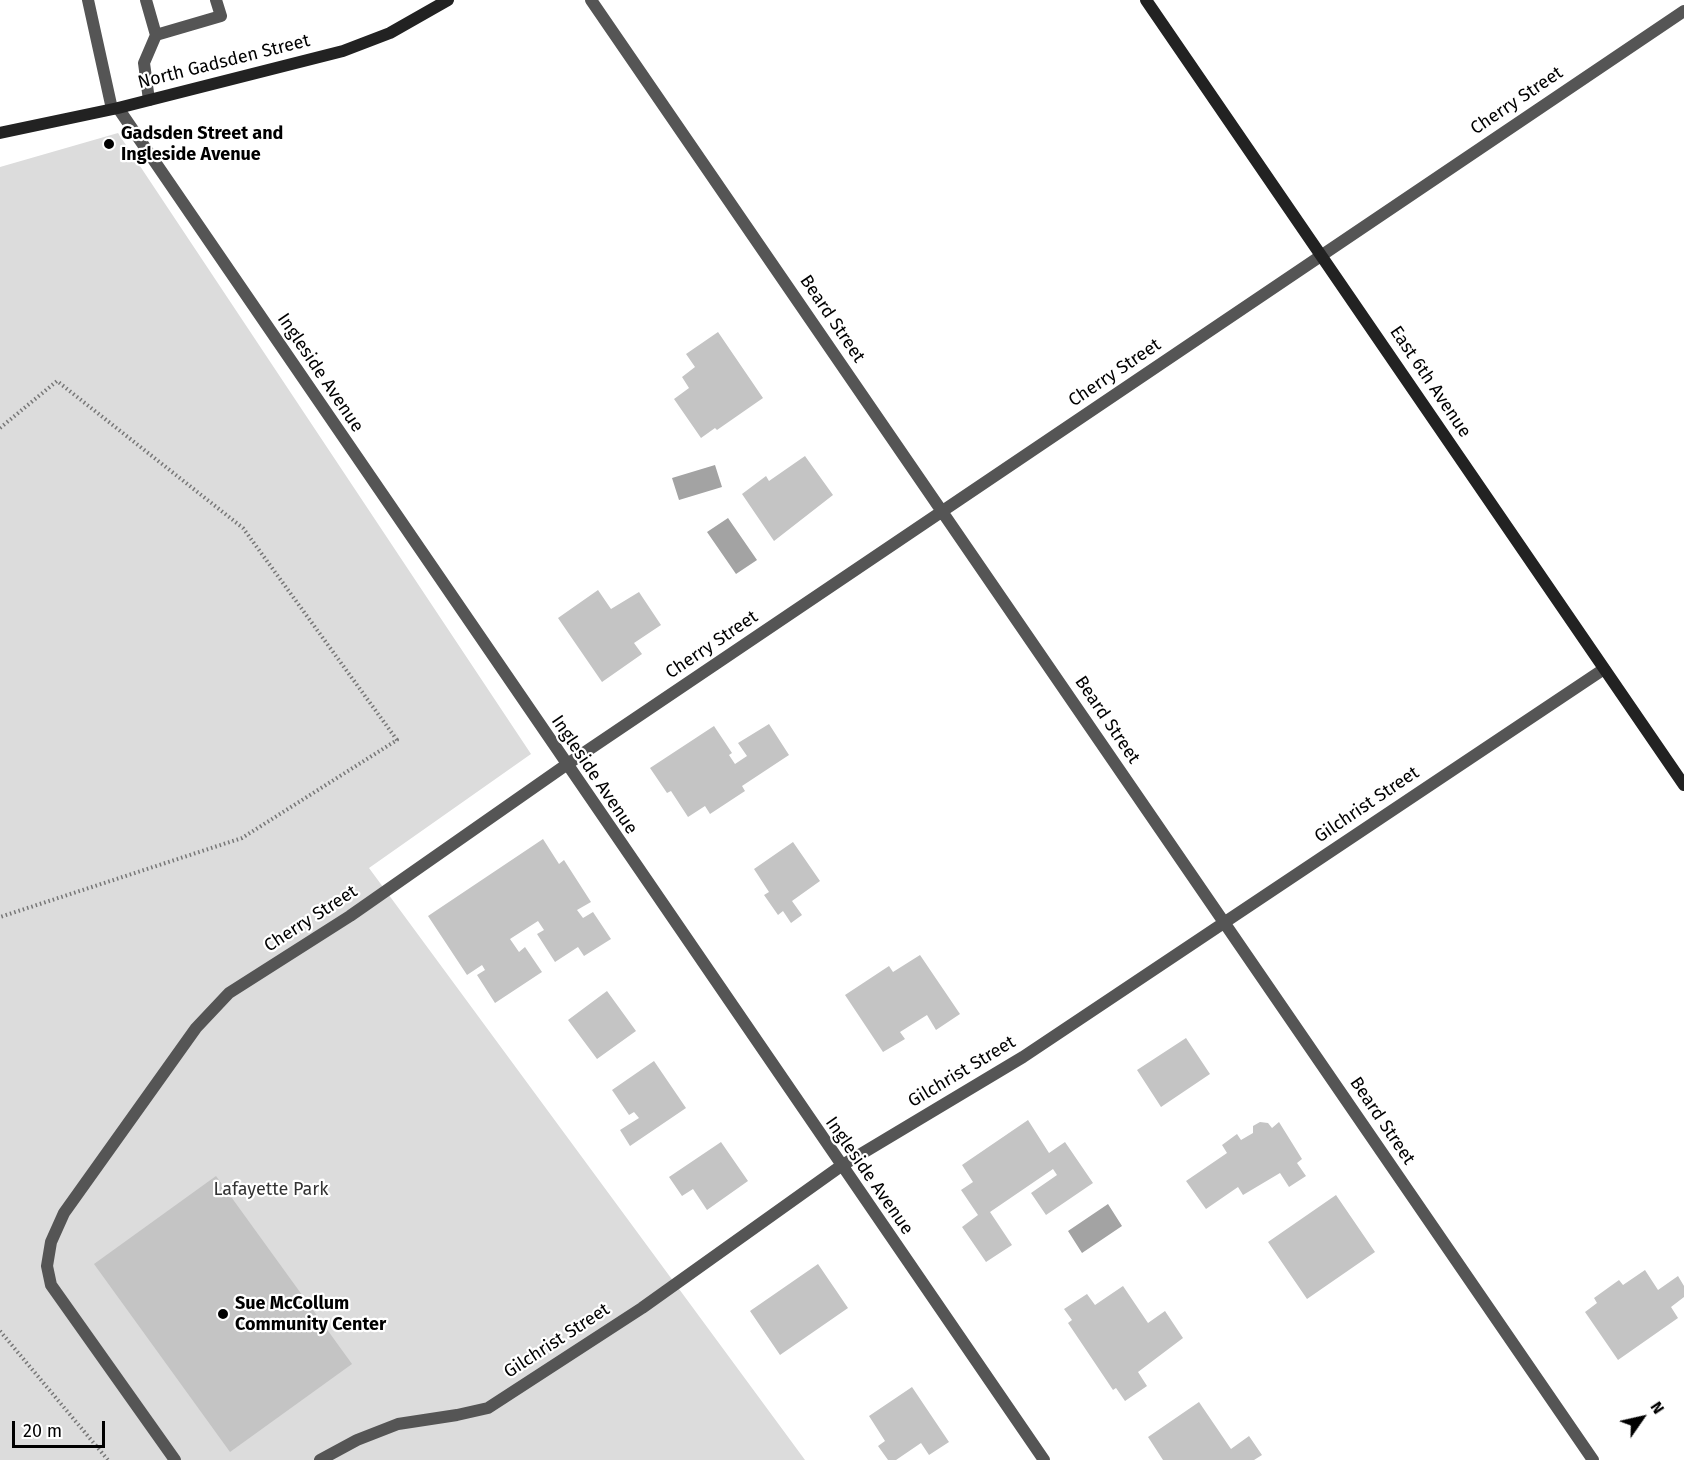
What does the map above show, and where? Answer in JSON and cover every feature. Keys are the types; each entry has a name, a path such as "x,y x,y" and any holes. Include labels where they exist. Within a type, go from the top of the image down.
{"street":[{"path":"88,0 115,109"},
{"path":"146,0 156,35 144,63 149,100"},
{"path":"156,35 221,16 216,0"},
{"name":"North Gadsden Street","path":"0,133 115,109 343,51 390,33 431,5 448,0"},
{"name":"Beard Street","path":"591,0 1593,1460"},
{"name":"East 6th Avenue","path":"1146,0 1684,784"},
{"name":"Cherry Street","path":"175,1460 51,1285 46,1266 51,1242 64,1213 196,1028 229,993 350,916 566,765 943,512 1320,254 1684,11"},
{"name":"Ingleside Avenue","path":"115,109 1039,1458"},
{"name":"Gilchrist Street","path":"320,1460 357,1440 398,1424 488,1408 642,1308 841,1166 1023,1057 1604,669"}],"path":[{"path":"0,428 57,381 243,528 397,740 242,838 0,917"},
{"path":"0,1331 108,1460"}],"green space":[{"name":"Lafayette Park","path":"118,133 531,754 369,868 805,1460 0,1460 0,167"}],"shaded area":[{"path":"715,465 722,487 679,500 672,478"},
{"path":"728,518 757,560 736,574 707,532"},
{"path":"1108,1204 1122,1226 1082,1253 1068,1231"}],"building":[{"path":"718,332 763,398 717,430 715,428 701,438 674,399 689,388 682,377 695,367 686,354"},
{"path":"805,456 833,495 774,541 742,494 766,476 769,481"},
{"path":"598,590 611,609 639,592 661,625 634,643 642,654 602,682 558,618"},
{"path":"769,724 789,755 742,786 745,791 710,814 705,806 688,817 671,791 667,793 650,768 714,726 732,753 729,755 735,764 747,756 738,743"},
{"path":"543,839 559,864 564,860 591,902 577,910 583,918 593,912 611,939 584,956 578,947 555,962 537,934 544,930 538,921 510,939 519,952 525,947 542,972 495,1003 477,975 485,970 482,965 467,975 428,916"},
{"path":"793,842 820,881 792,901 802,915 791,923 783,911 778,915 764,895 769,892 754,869"},
{"path":"920,955 960,1014 936,1030 927,1015 900,1032 905,1039 883,1052 845,995 889,966 893,972"},
{"path":"607,991 636,1031 597,1059 568,1020"},
{"path":"1186,1038 1210,1074 1161,1107 1137,1070"},
{"path":"654,1061 686,1108 630,1146 620,1130 639,1118 634,1112 629,1115 612,1090"},
{"path":"1028,1120 1049,1153 1065,1142 1093,1183 1046,1215 1031,1193 1057,1175 1053,1169 990,1212 1012,1245 986,1262 962,1227 978,1215 961,1190 973,1182 962,1165"},
{"path":"1260,1122 1268,1123 1272,1128 1279,1122 1302,1159 1297,1163 1306,1176 1289,1187 1280,1173 1243,1195 1238,1187 1206,1209 1186,1181 1227,1153 1222,1145 1237,1134 1241,1140 1253,1133 1253,1126"},
{"path":"721,1142 748,1181 707,1210 693,1189 682,1196 669,1177"},
{"name":"Sue McCollum Community Center","path":"216,1176 352,1364 230,1452 94,1264"},
{"path":"1336,1195 1375,1252 1307,1299 1268,1242"},
{"path":"818,1264 848,1308 780,1355 750,1311"},
{"path":"1645,1270 1658,1290 1678,1276 1684,1286 1684,1297 1671,1307 1678,1318 1618,1360 1585,1312 1597,1303 1594,1298 1619,1280 1623,1285"},
{"path":"1123,1286 1148,1323 1165,1311 1183,1338 1138,1372 1147,1386 1125,1401 1116,1388 1113,1390 1068,1323 1072,1320 1064,1309 1087,1294 1095,1305"},
{"path":"912,1387 949,1442 929,1455 921,1443 896,1460 888,1460 878,1446 885,1441 869,1416"},
{"path":"1199,1402 1231,1449 1249,1436 1262,1455 1254,1460 1163,1460 1148,1437"}],"place":[{"name":"Gadsden Street and Ingleside Avenue","path":"109,144"},
{"name":"Sue McCollum Community Center","path":"223,1314"}]}
